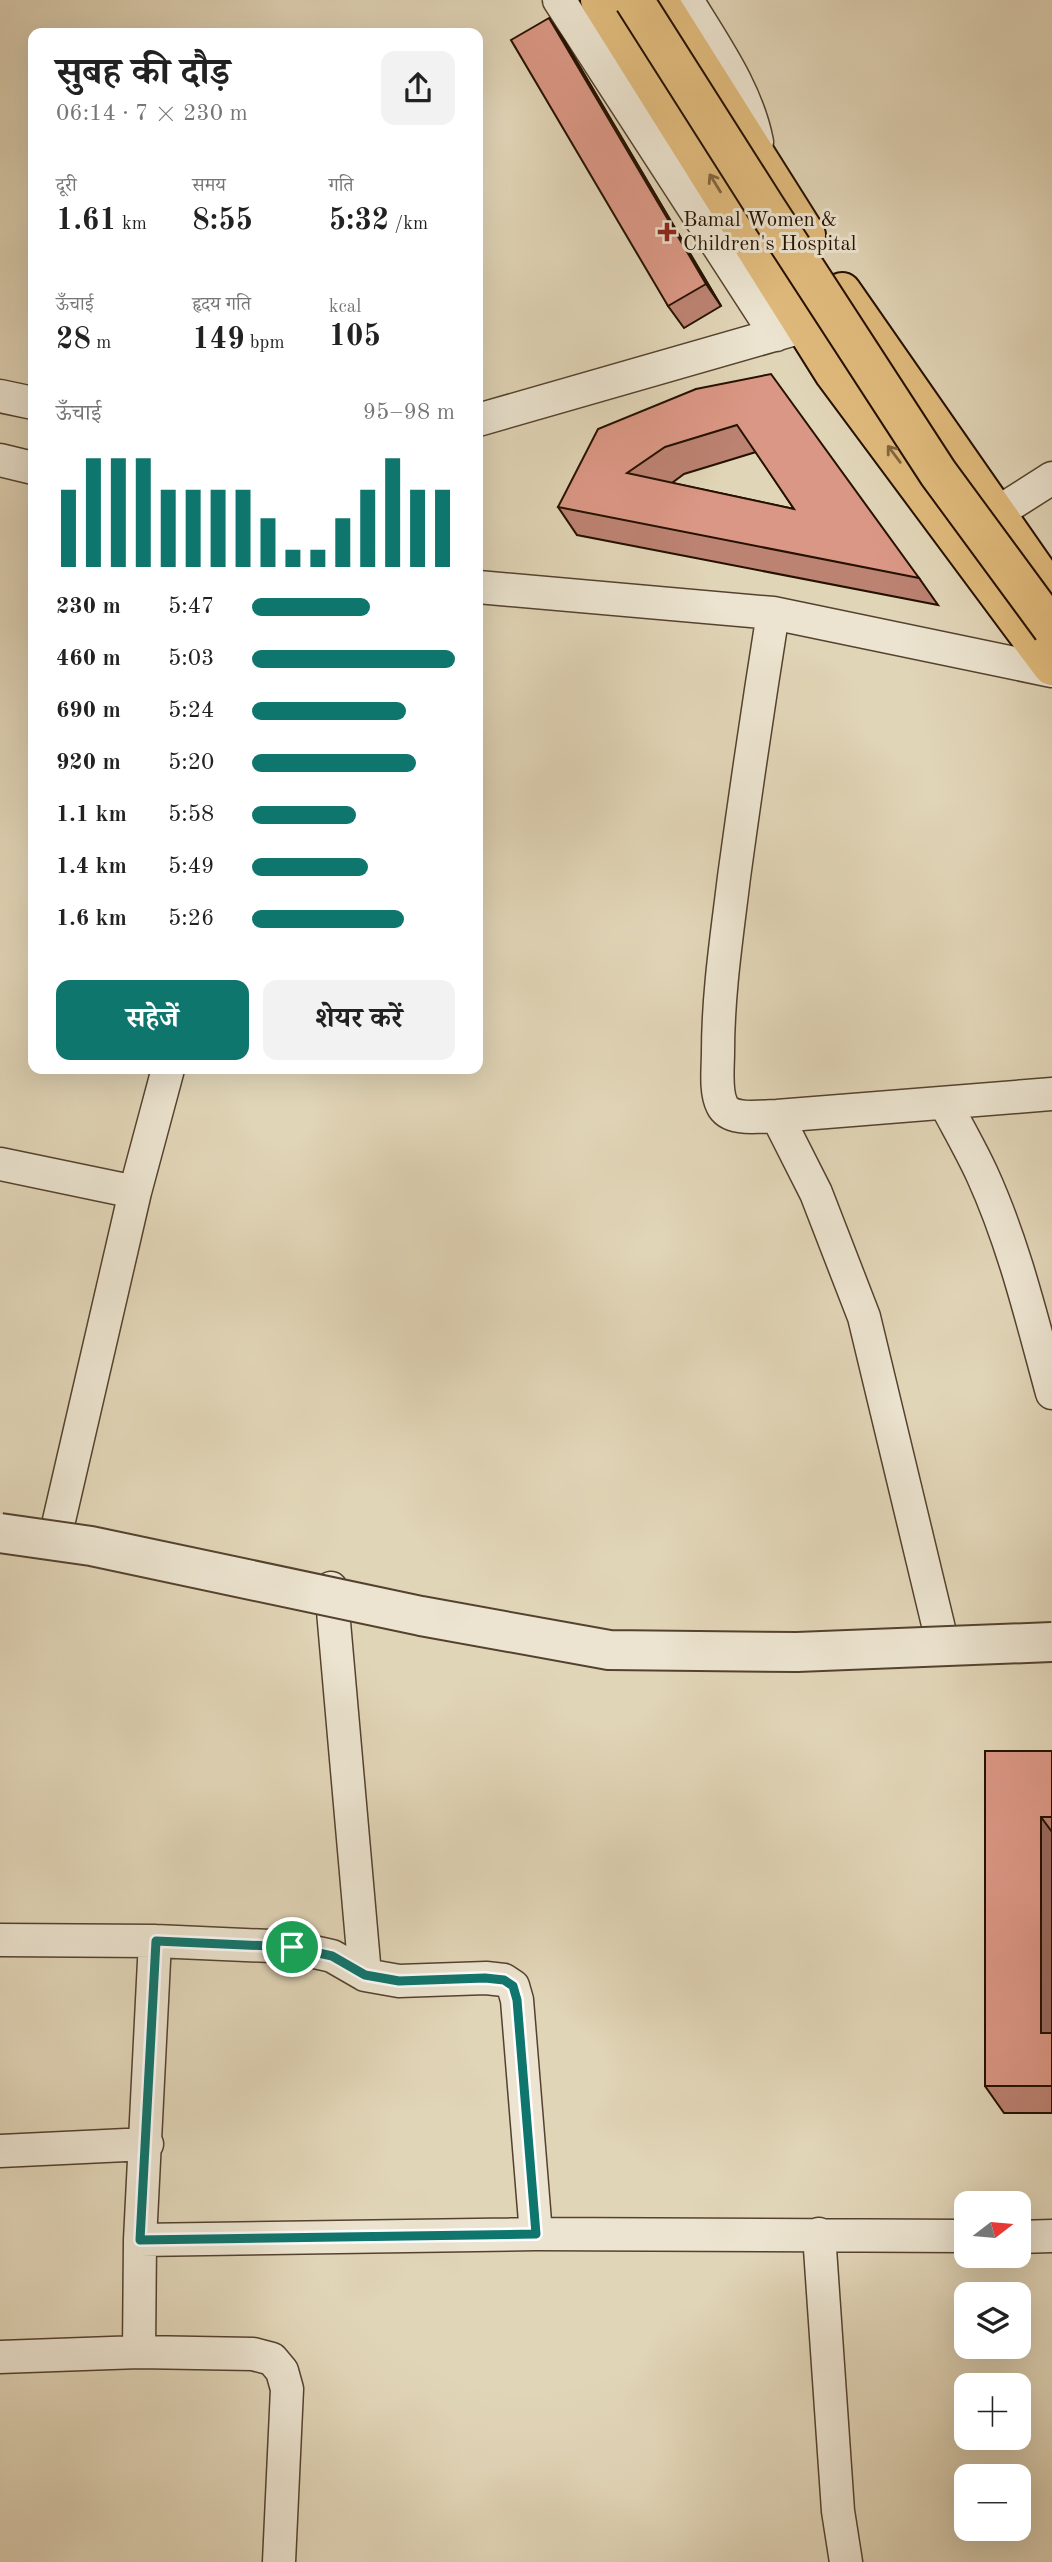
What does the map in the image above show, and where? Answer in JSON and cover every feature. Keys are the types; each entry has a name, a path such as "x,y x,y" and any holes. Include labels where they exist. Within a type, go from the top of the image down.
{"main road":[{"path":"600,0 790,330 834,373 1052,669"},
{"path":"635,0 766,208 939,473 1052,628"},
{"path":"658,0 852,308 1052,594"}],"street":[{"path":"559,0 790,330"},
{"path":"687,0 744,99 754,126 761,164"},
{"path":"483,419 790,330 852,308"},
{"path":"0,396 28,402"},
{"path":"0,460 28,467"},
{"path":"997,513 1052,478"},
{"path":"483,587 773,613 1052,669"},
{"path":"773,613 747,775 718,1015 718,1084 721,1104 727,1112 739,1115 777,1116 1052,1094"},
{"path":"57,1529 135,1192 167,1074"},
{"path":"945,1103 982,1174 1002,1228 1022,1284 1052,1393"},
{"path":"777,1116 816,1193 864,1317 941,1637"},
{"path":"0,1164 135,1192"},
{"path":"0,1533 91,1546 421,1616 601,1650 797,1652 1052,1642"},
{"path":"331,1588 365,1975"},
{"path":"0,1940 156,1941 302,1949 332,1956 365,1975 399,1981 485,1978 504,1980 513,1986 517,2000 536,2234"},
{"path":"139,2352 140,2240 156,1941"},
{"path":"0,2151 147,2144"},
{"path":"140,2240 536,2234 954,2236"},
{"path":"819,2234 838,2511 846,2562"},
{"path":"1031,2237 1052,2236"},
{"path":"0,2357 139,2352 253,2354 272,2359 282,2371 287,2389 279,2562"}],"building":[{"path":"549,18 706,284 668,306 511,40"},
{"path":"771,374 919,578 558,507 598,429 696,389","holes":["737,425 794,509 627,473 665,447"]},
{"path":"985,1751 1052,1751 1052,1817 1041,1817 1041,2033 1052,2033 1052,2086 985,2086"}],"place":[{"name":"Bamal Women & Children's Hospital","path":"667,232"}],"route":[{"path":"156,1941 292,1947 332,1956 365,1975 399,1981 485,1978 504,1980 513,1986 517,2000 536,2234 140,2240 156,1941"}]}
